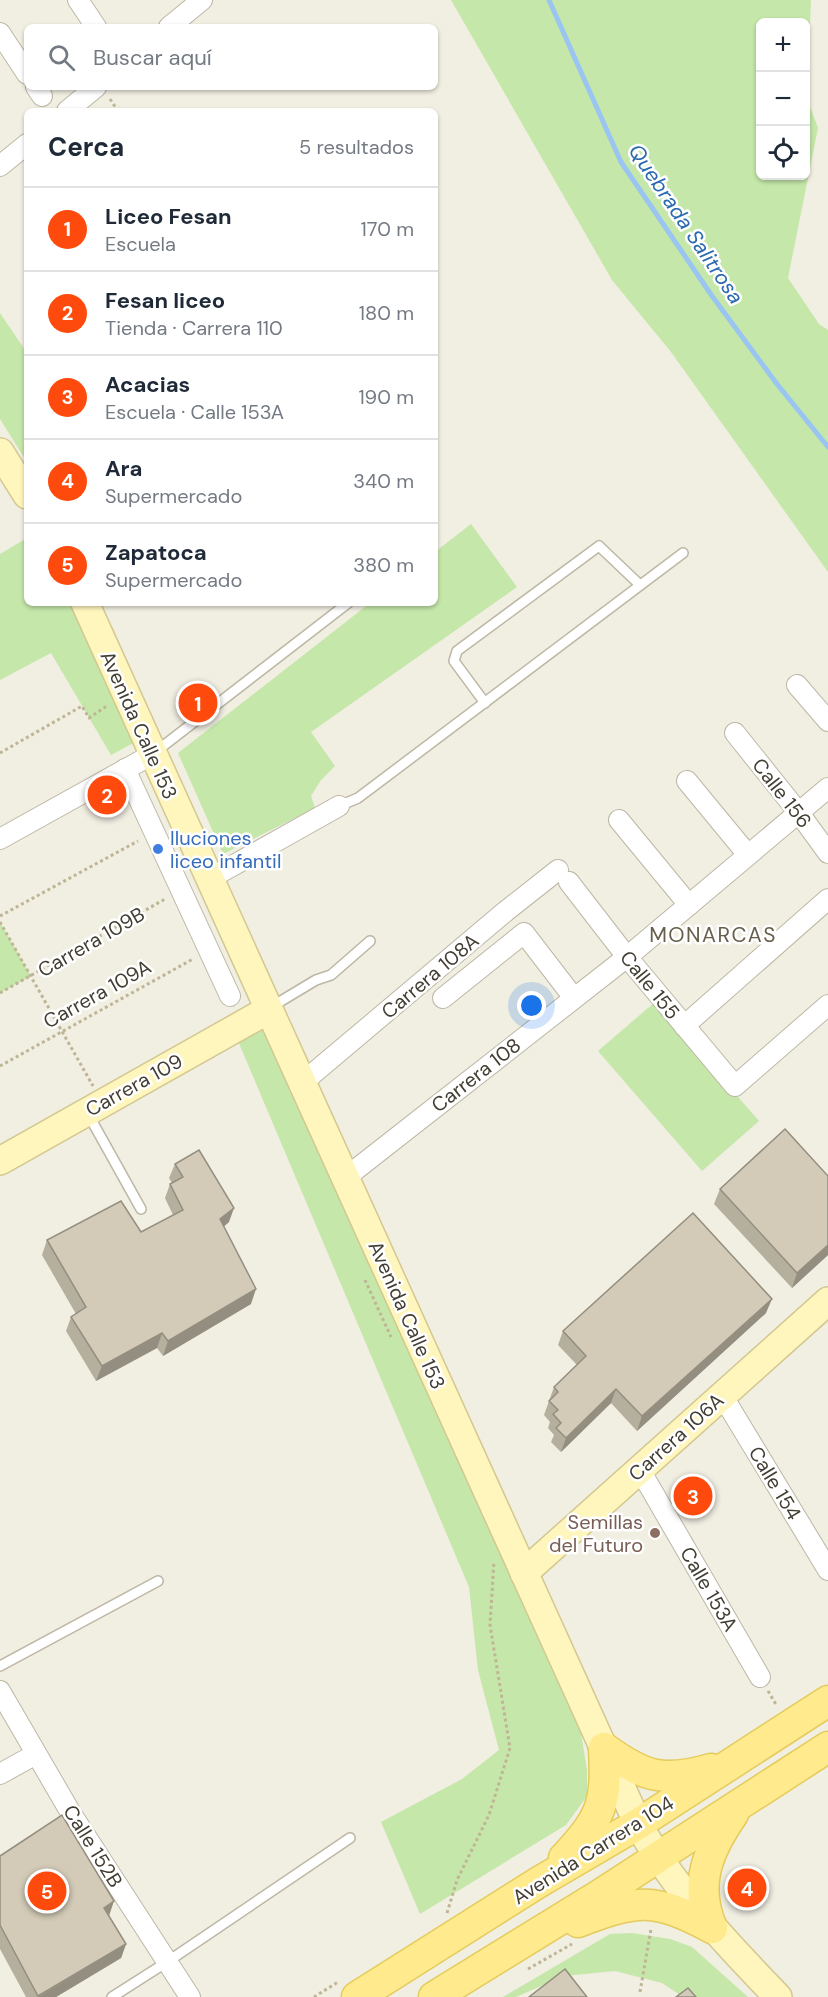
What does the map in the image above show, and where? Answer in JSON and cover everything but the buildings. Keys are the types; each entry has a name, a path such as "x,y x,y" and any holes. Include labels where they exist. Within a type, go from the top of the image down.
{"main road":[{"name":"Avenida Carrera 104","path":"357,1997 539,1882 638,1824 828,1701"},
{"name":"Avenida Carrera 104","path":"434,1997 521,1958 657,1858 828,1747"},
{"path":"539,1882 581,1839 594,1822 604,1794 604,1749 637,1768 664,1777 682,1777 731,1763"},
{"path":"712,1928 705,1911 704,1877 712,1847 740,1804"},
{"path":"521,1958 616,1908 642,1904 672,1908 712,1928"}],"street":[{"path":"78,0 94,24"},
{"path":"175,14 202,0"},
{"path":"0,33 24,69"},
{"path":"71,108 92,90"},
{"path":"0,166 24,146"},
{"path":"0,452 16,491"},
{"name":"Avenida Calle 153","path":"86,606 638,1824 657,1858 712,1928 778,1997"},
{"path":"797,686 828,721"},
{"name":"Calle 156","path":"735,733 828,853"},
{"path":"0,839 153,754"},
{"name":"Avenida Calle 153","path":"125,769 230,996"},
{"path":"687,781 748,855"},
{"name":"Carrera 108","path":"345,1178 627,957 828,788"},
{"path":"209,879 339,806"},
{"path":"619,819 689,905"},
{"name":"Calle 155","path":"564,876 627,957 735,1086 828,1005"},
{"name":"Carrera 108A","path":"303,1082 506,911 564,876"},
{"path":"684,1026 828,899"},
{"path":"443,998 524,933 574,998"},
{"name":"Carrera 109","path":"0,1161 268,1010"},
{"name":"Carrera 106A","path":"524,1573 722,1395 827,1305"},
{"name":"Calle 154","path":"722,1395 828,1570"},
{"name":"Calle 153A","path":"640,1470 760,1677"},
{"name":"Calle 152B","path":"0,1691 72,1815 190,1997"},
{"path":"0,1774 36,1754"}],"lane":[{"path":"485,703 454,661 457,651 599,546 640,585"},
{"path":"339,806 358,798 683,553"},
{"path":"153,754 344,606"},
{"path":"268,1010 316,980 331,975 370,941"},
{"path":"95,1107 141,1209"},
{"path":"0,1666 158,1581"},
{"path":"115,1996 350,1838"}],"path":[{"path":"0,753 82,706 89,718 125,694"},
{"path":"0,916 154,832"},
{"name":"Carrera 109B","path":"0,993 181,889"},
{"path":"0,922 62,1031 95,1107"},
{"name":"Carrera 109A","path":"0,1066 209,950"},
{"path":"361,1271 395,1346"},
{"path":"447,1914 458,1880 489,1815 510,1748 490,1625 494,1561 490,1551"},
{"path":"769,1712 786,1702"},
{"path":"640,1992 652,1925"},
{"path":"521,1958 577,1942"}],"green space":[{"path":"451,0 811,0 810,25 810,18 756,18 756,180 808,180 788,278 819,324 828,330 828,572 671,352 612,280"},
{"path":"810,107 818,128 810,168"},
{"path":"0,313 24,349 24,457 0,419"},
{"path":"471,524 517,587 311,732 335,766 321,780 311,796 315,808 223,854 178,753 366,606 438,606 438,550"},
{"path":"24,540 24,606 73,606 137,741 111,755 51,653 0,680 0,554"},
{"path":"0,922 31,976 0,993"},
{"path":"655,1002 759,1121 702,1171 598,1051"},
{"path":"271,1024 580,1727 587,1770 587,1796 566,1825 420,1914 381,1822 462,1779 499,1750 478,1670 469,1587 238,1041"},
{"path":"632,1933 670,1939 692,1947 748,1997 683,1997 662,1983 615,1971 564,1976 516,1997 503,1997 610,1934"}],"waterway":[{"name":"Quebrada Salitrosa","path":"549,0 621,162 712,296 777,384 828,447"}],"place":[{"name":"Liceo Fesan","path":"198,703"},
{"name":"Fesan liceo","path":"107,795"},
{"name":"Iluciones liceo infantil","path":"158,849"},
{"name":"Acacias","path":"693,1496"},
{"name":"Semillas del Futuro","path":"655,1533"},
{"name":"Ara","path":"747,1888"},
{"name":"Zapatoca","path":"47,1891"}],"district":[{"name":"MONARCAS","path":"713,935"}]}
